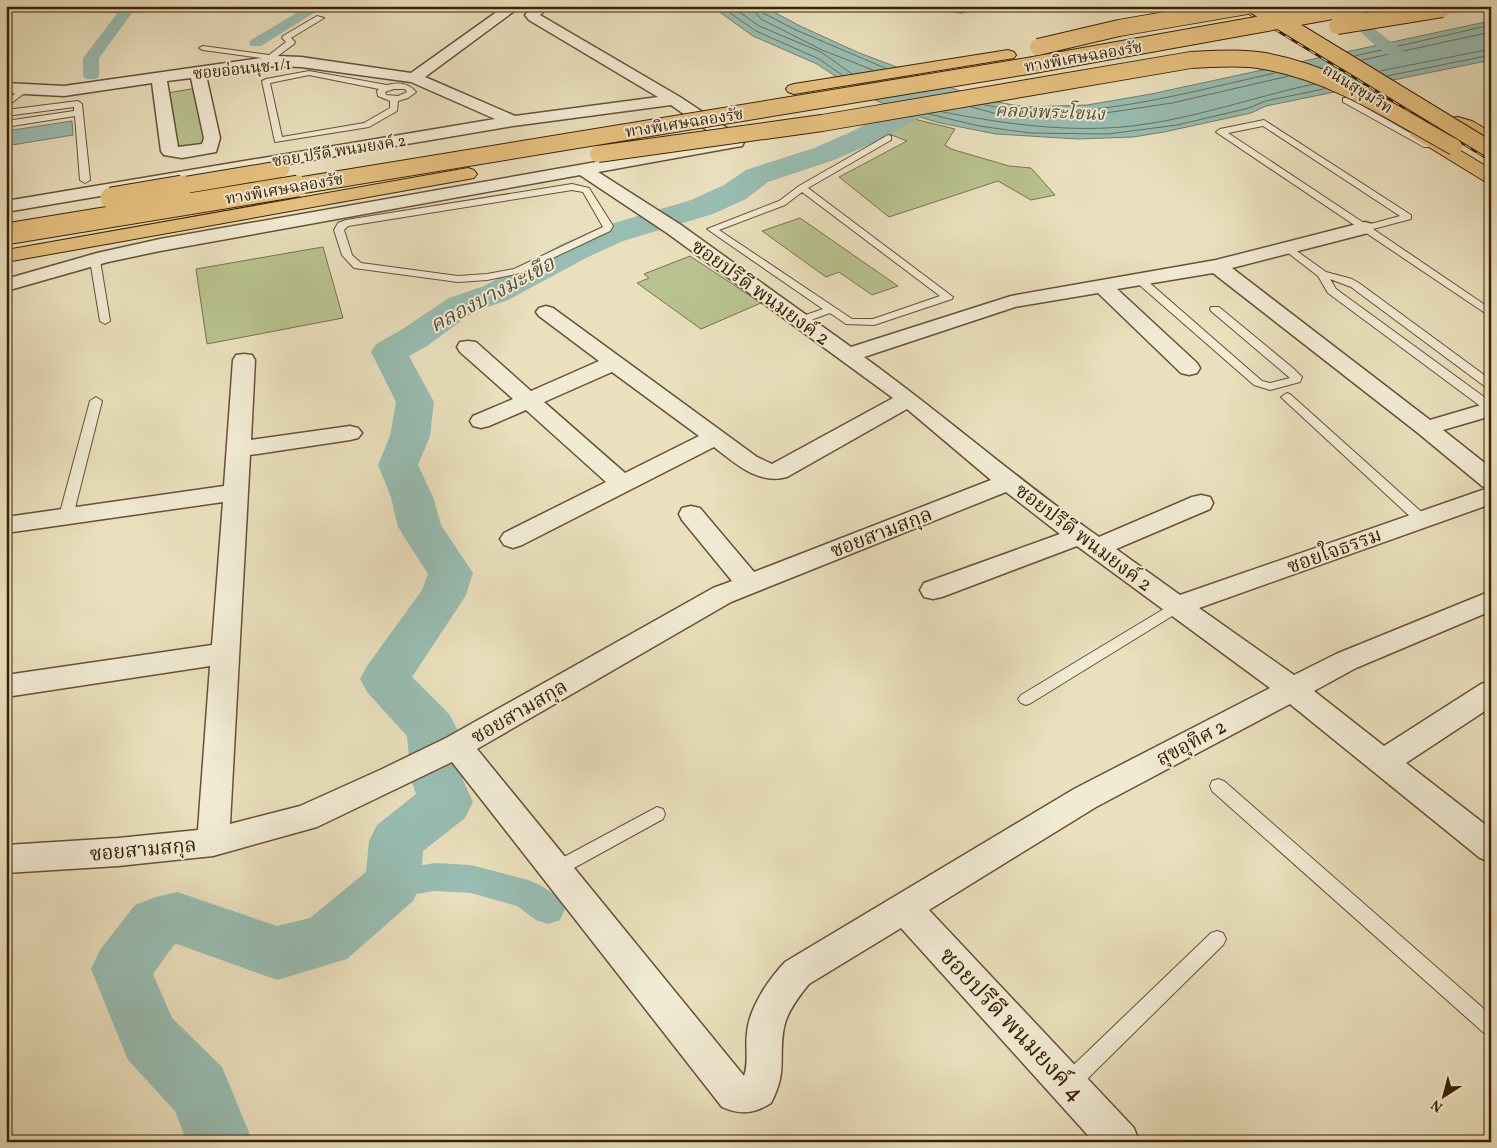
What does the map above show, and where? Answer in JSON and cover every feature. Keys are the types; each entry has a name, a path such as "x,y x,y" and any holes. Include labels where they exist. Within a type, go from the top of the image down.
{"main road":[{"path":"1206,6 1216,12 1256,6"},
{"path":"1225,6 1276,38"},
{"path":"1008,55 1118,28 1247,6"},
{"name":"ถนนสุขุมวิท","path":"1256,6 1491,150"},
{"name":"ทางพิเศษฉลองรัช","path":"6,216 219,179 1008,55 1297,6"},
{"name":"ทางพิเศษฉลองรัช","path":"6,234 1028,66 1361,6"},
{"path":"6,256 831,109 1456,6"},
{"name":"ถนนสุขุมวิท","path":"1301,53 1491,171"},
{"path":"517,166 822,122 1191,60 1220,58 1263,61 1315,74 1454,147"},
{"path":"1491,140 1458,122 1416,127 1417,132 1491,178"}],"street":[{"path":"409,82 514,6"},
{"path":"6,285 160,244 507,194 582,169 736,142 674,100 534,17 532,15 533,12 542,6"},
{"path":"944,6 961,8 968,6"},
{"name":"ซอยอ่อนนุช 1/1","path":"160,85 199,79 227,68 273,60 301,62 409,82 513,121"},
{"path":"7,88 64,92 160,85 170,151 190,153 206,150 212,146 212,138 199,79"},
{"name":"ซอย ปรีดี พนมยงค์ 2","path":"6,207 513,121 674,100"},
{"name":"ซอยปรีดี พนมยงค์ 2","path":"582,169 674,229 908,399 1009,482 1088,542 1292,689 1491,848"},
{"path":"849,355 1011,302 1217,266 1365,228"},
{"path":"1217,266 1426,428 1491,484"},
{"path":"1102,286 1189,368"},
{"path":"546,312 716,437 768,472 779,472 908,399"},
{"path":"468,347 623,484"},
{"path":"213,842 244,360"},
{"path":"481,421 616,362"},
{"path":"1426,428 1491,408"},
{"path":"238,449 350,433"},
{"path":"513,539 716,437"},
{"name":"ซอยสามสกุล","path":"6,859 118,852 213,842 306,818 440,754 722,594 1009,482"},
{"name":"ซอยใจธรรม","path":"1177,606 1421,519 1491,484"},
{"path":"6,525 236,492"},
{"path":"933,590 1088,542 1201,503"},
{"path":"691,514 749,584"},
{"name":"สุขอุทิศ 2","path":"557,869 735,1094 750,1094 759,1088 764,1078 766,1024 792,979 904,907 1085,798 1346,661 1491,600"},
{"path":"6,686 225,653"},
{"path":"1383,762 1491,692"},
{"path":"440,754 557,869"},
{"name":"ซอยปรีดี พนมยงค์ 4","path":"904,907 1120,1142"}],"lane":[{"path":"203,48 273,60 292,42 286,38 320,18"},
{"path":"213,55 227,68"},
{"path":"388,88 309,73 266,81 278,140 366,125 394,109 394,98"},
{"path":"409,82 410,94 394,98 385,97 381,94 388,88 409,82"},
{"path":"6,104 26,89"},
{"path":"1346,100 1491,178"},
{"path":"6,113 76,104 79,113 85,180"},
{"path":"6,124 79,113"},
{"path":"1365,228 1408,217 1264,123 1220,132 1491,314"},
{"path":"802,188 948,297 874,322 850,322 712,229 782,203 802,188 888,138"},
{"path":"572,187 582,188 588,194 608,228 517,271 487,277 458,279 358,266 347,258 339,228 344,223 507,194 572,187"},
{"path":"1287,247 1322,274 1332,291 1491,408"},
{"path":"95,260 105,321"},
{"path":"1322,274 1348,281 1355,285 1491,386"},
{"path":"1140,280 1258,383 1270,387 1296,380 1296,377 1290,371 1215,309"},
{"path":"801,320 832,309"},
{"path":"1287,397 1421,519"},
{"path":"66,516 96,401"},
{"path":"1026,699 1177,606"},
{"path":"1218,786 1491,1027"},
{"path":"557,869 657,814"},
{"path":"1068,1085 1217,939"}],"green space":[{"path":"197,88 208,143 177,148 167,93"},
{"path":"910,118 955,129 945,145 951,149 1009,166 1031,168 1055,195 1031,200 998,181 889,217 839,177 907,141 884,132"},
{"path":"800,218 898,286 872,295 839,272 826,277 762,231"},
{"path":"323,247 343,318 207,344 196,269"},
{"path":"690,256 761,303 701,329 637,283 649,278 644,274"}],"water":[{"path":"14,6 209,6 161,11 87,12"},
{"name":"คลองพระโขนง","path":"711,6 763,6 798,25 857,52 981,99 1025,107 1087,105 1151,94 1485,22 1491,19 1491,60 1266,106 1251,113 1133,137 1078,139 996,134 940,123 896,110 865,96 817,64 753,36"},
{"path":"72,121 73,135 6,146 6,131"}],"waterway":[{"path":"91,76 91,58 130,6"},
{"path":"256,43 318,6"},
{"path":"1345,6 1364,28 1401,56"},
{"name":"คลองบางมะเขือ","path":"220,1142 199,1090 150,1039 121,969 156,923 177,918 277,953 326,940 393,884 396,841 446,802 437,780 432,729 384,679 443,595 451,573 420,527 412,497 398,465 410,436 415,402 389,352 414,338 461,305 496,293 574,251 612,234 702,207 735,192 757,176 824,154 863,137 935,98"},
{"path":"393,884 435,877 471,879 528,895 548,909"}],"railway":[{"path":"1238,6 1491,160"}]}
